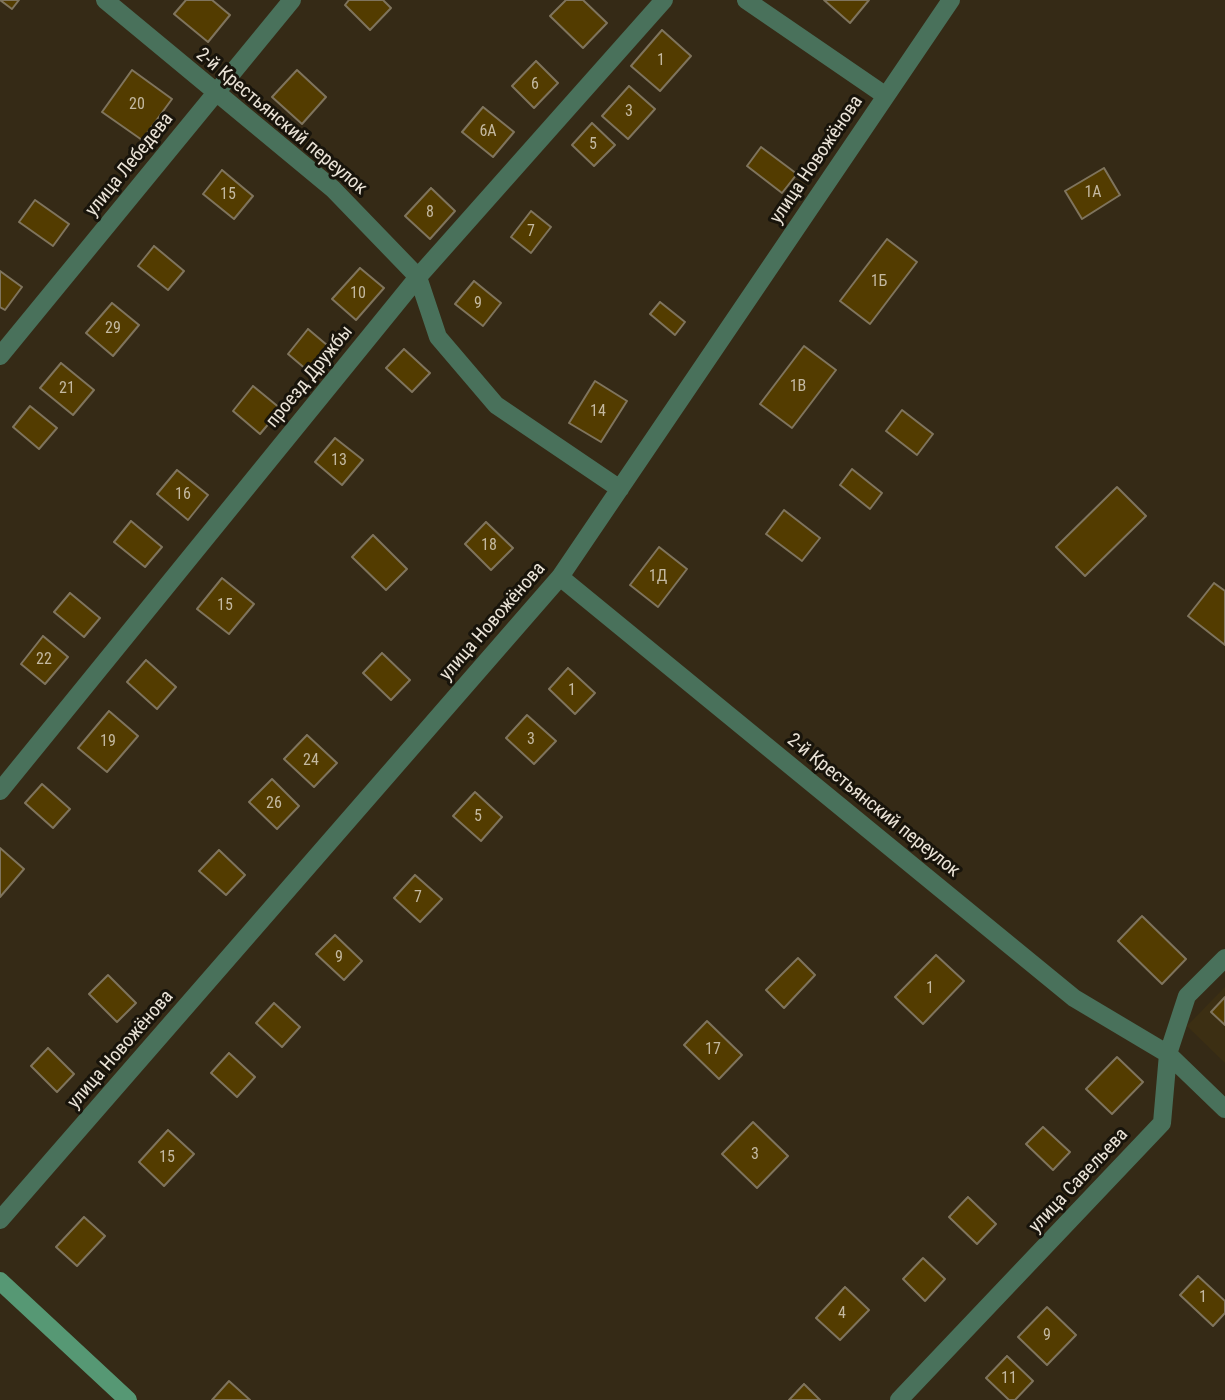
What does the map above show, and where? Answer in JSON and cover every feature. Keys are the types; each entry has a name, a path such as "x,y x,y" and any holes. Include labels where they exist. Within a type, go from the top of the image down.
{"street":[{"name":"2-й Крестьянский переулок","path":"105,0 333,189 418,277 438,337 496,405 620,489"},
{"name":"улица Лебедева","path":"0,356 292,0"},
{"name":"проезд Дружбы","path":"0,791 418,277 664,0"},
{"path":"746,0 886,96"},
{"name":"улица Новожёнова","path":"0,1220 560,578 951,0"},
{"name":"2-й Крестьянский переулок","path":"560,578 1074,998 1168,1054 1225,1109"},
{"name":"улица Савельева","path":"899,1400 1162,1123 1168,1054 1187,996 1225,958"},
{"path":"0,1282 128,1400"}],"shaded area":[{"path":"1225,987 1225,1063 1187,1026"}],"building":[{"path":"0,0 19,0 12,9"},
{"path":"186,0 212,0 230,15 208,42 174,14"},
{"path":"349,0 383,0 391,8 370,30 345,5"},
{"path":"566,0 583,0 607,23 583,48 550,16"},
{"path":"824,0 869,0 850,23"},
{"path":"662,30 691,56 660,91 631,66"},
{"path":"536,61 558,83 534,108 512,86"},
{"path":"132,70 172,99 142,140 102,112"},
{"path":"297,70 326,97 302,124 272,97"},
{"path":"629,86 655,109 628,139 602,116"},
{"path":"483,107 514,132 493,157 462,132"},
{"path":"592,123 615,145 594,166 572,145"},
{"path":"761,147 797,174 782,193 747,166"},
{"path":"1104,168 1120,195 1082,219 1065,191"},
{"path":"222,170 253,196 234,219 203,194"},
{"path":"431,188 455,211 430,239 405,216"},
{"path":"35,200 69,224 53,246 19,222"},
{"path":"531,211 551,227 531,253 511,237"},
{"path":"887,239 917,262 870,324 840,301"},
{"path":"154,246 184,271 168,290 138,266"},
{"path":"360,268 384,288 356,320 332,299"},
{"path":"0,271 22,287 5,310 0,307"},
{"path":"474,281 501,303 483,326 455,304"},
{"path":"660,302 685,322 675,335 650,314"},
{"path":"112,303 139,325 113,356 86,333"},
{"path":"308,329 334,351 314,376 288,354"},
{"path":"804,346 836,370 792,428 760,404"},
{"path":"404,349 430,373 412,392 386,368"},
{"path":"61,363 94,390 73,415 40,388"},
{"path":"595,381 627,401 601,442 569,423"},
{"path":"253,386 281,409 260,434 233,411"},
{"path":"30,406 57,428 39,449 13,427"},
{"path":"902,410 933,434 917,455 886,431"},
{"path":"335,438 363,460 342,485 315,462"},
{"path":"852,469 882,493 870,509 840,485"},
{"path":"177,470 208,495 188,520 157,494"},
{"path":"1117,487 1146,516 1085,576 1056,547"},
{"path":"784,510 820,538 802,561 766,534"},
{"path":"131,521 162,547 145,567 114,542"},
{"path":"486,522 513,548 491,570 465,544"},
{"path":"373,535 407,569 386,590 352,557"},
{"path":"659,547 687,569 658,607 630,585"},
{"path":"222,578 254,604 229,634 197,609"},
{"path":"1214,583 1225,591 1225,645 1188,616"},
{"path":"70,593 100,618 84,637 54,612"},
{"path":"43,636 68,657 45,684 21,664"},
{"path":"382,653 410,680 391,700 363,673"},
{"path":"146,660 176,687 157,709 127,682"},
{"path":"568,668 595,693 575,714 549,689"},
{"path":"109,711 138,736 107,772 78,748"},
{"path":"527,715 556,741 534,764 506,738"},
{"path":"307,735 337,763 314,787 284,759"},
{"path":"272,779 299,806 277,829 249,802"},
{"path":"42,784 70,809 53,828 25,803"},
{"path":"475,792 502,817 481,841 453,816"},
{"path":"0,848 24,869 0,897"},
{"path":"219,850 245,875 226,895 199,871"},
{"path":"415,875 442,899 420,922 394,898"},
{"path":"1142,916 1186,959 1162,984 1118,941"},
{"path":"335,935 362,961 344,980 316,954"},
{"path":"936,955 964,981 923,1024 895,997"},
{"path":"798,958 815,975 784,1008 766,990"},
{"path":"108,975 136,1003 117,1022 89,994"},
{"path":"1225,997 1225,1025 1211,1012"},
{"path":"274,1003 300,1027 282,1047 256,1023"},
{"path":"707,1021 742,1055 719,1079 684,1045"},
{"path":"48,1048 74,1074 57,1092 31,1066"},
{"path":"229,1053 255,1077 237,1097 211,1073"},
{"path":"1117,1057 1143,1082 1112,1114 1086,1089"},
{"path":"753,1122 788,1156 757,1188 722,1154"},
{"path":"1043,1127 1070,1152 1053,1170 1026,1144"},
{"path":"168,1130 194,1154 164,1186 139,1162"},
{"path":"968,1197 996,1224 977,1244 949,1217"},
{"path":"84,1217 105,1236 77,1266 56,1247"},
{"path":"923,1258 945,1279 925,1301 903,1279"},
{"path":"1198,1276 1225,1301 1225,1313 1213,1326 1180,1295"},
{"path":"845,1287 869,1310 840,1340 816,1318"},
{"path":"1047,1307 1076,1335 1047,1365 1018,1337"},
{"path":"1007,1356 1033,1381 1015,1400 1009,1400 986,1378"},
{"path":"229,1381 250,1400 212,1400"},
{"path":"804,1384 820,1400 789,1400"}]}
